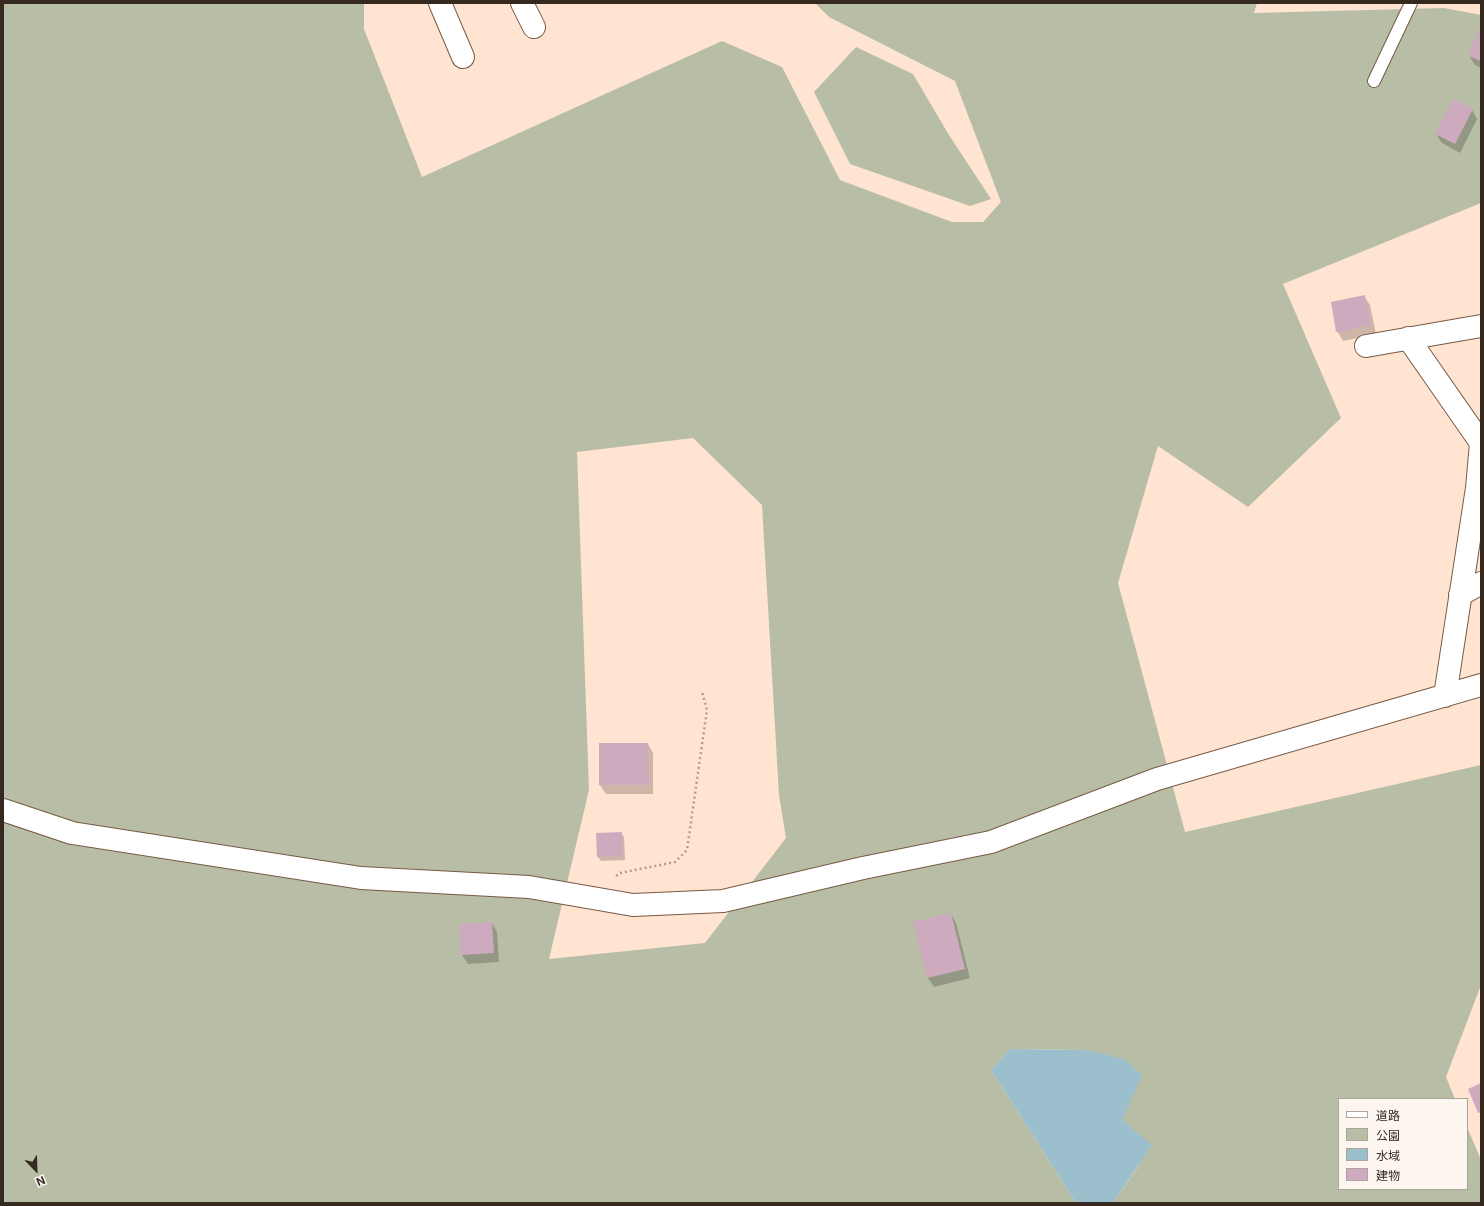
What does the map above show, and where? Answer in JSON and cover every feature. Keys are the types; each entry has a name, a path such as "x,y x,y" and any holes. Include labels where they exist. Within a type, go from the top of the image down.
{"street":[{"path":"440,3 463,57"},
{"path":"522,3 534,27"},
{"path":"1366,346 1481,326"},
{"path":"1408,338 1481,443 1477,488 1445,696"},
{"path":"1460,595 1481,583"},
{"path":"3,810 72,833 362,878 529,887 633,905 723,901 863,868 991,842 1157,779 1481,685"}],"lane":[{"path":"1374,81 1411,3"}],"path":[{"path":"598,899 600,885 620,873 675,862 687,850 707,710 702,692"}],"green space":[{"path":"3,3 364,3 364,29 422,177 722,41 782,67 840,180 952,222 983,222 1001,202 955,81 829,17 815,3 1257,3 1254,13 1444,8 1481,15 1481,203 1283,284 1341,418 1248,507 1158,446 1118,583 1185,832 1481,765 1481,985 1446,1077 1455,1098 1338,1098 1338,1190 1468,1190 1468,1129 1481,1160 1481,1203 1113,1203 1139,1165 1122,1120 1086,1050 1010,1049 991,1070 1076,1203 3,1203","holes":["693,438 762,505 779,795 786,838 705,943 549,959 589,790 577,452"]},
{"path":"856,47 913,74 949,135 991,199 970,206 850,164 814,92"}],"water":[{"path":"1010,1049 1086,1050 1124,1059 1142,1075 1122,1120 1152,1145 1113,1203 1076,1203 991,1070"}],"building":[{"path":"1481,24 1481,61 1468,56"},
{"path":"1453,99 1473,109 1455,144 1435,134"},
{"path":"1365,295 1371,325 1336,332 1331,302"},
{"path":"599,743 648,743 649,785 599,785"},
{"path":"622,832 623,856 597,857 596,833"},
{"path":"951,913 965,969 927,978 913,922"},
{"path":"492,922 494,953 461,955 459,924"},
{"path":"1481,1083 1481,1112 1478,1113 1468,1089"}]}
